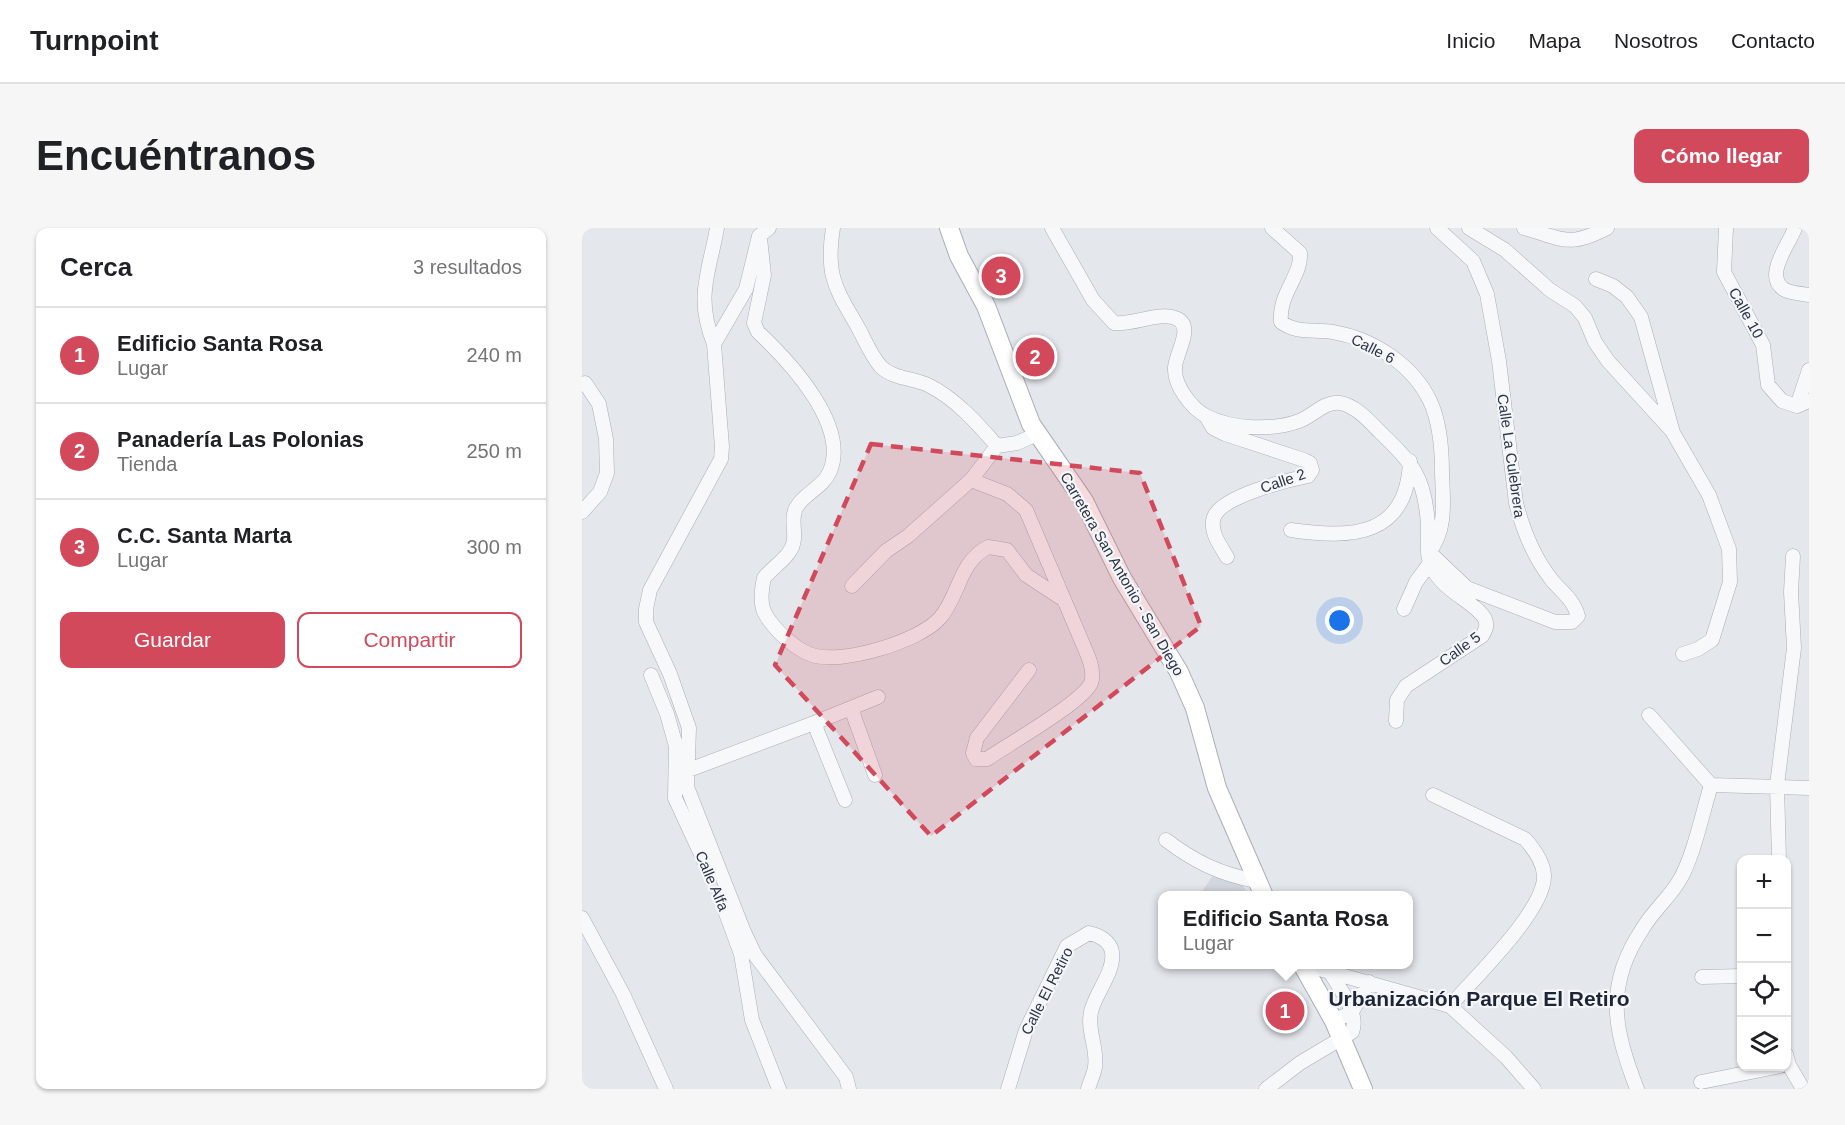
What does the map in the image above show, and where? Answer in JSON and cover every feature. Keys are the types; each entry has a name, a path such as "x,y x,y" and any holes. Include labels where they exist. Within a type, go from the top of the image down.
{"street":[{"path":"717,228 707,265 704,316 714,344 721,459 650,590 646,622 670,674 689,728 687,787 710,852 755,955 846,1077 849,1089"},
{"path":"833,228 829,259 836,291 876,360 896,376 927,385 939,392 969,417 997,446"},
{"name":"Carretera San Antonio - San Diego","path":"949,228 959,256 986,306 1037,434 1084,501 1122,578 1179,672 1196,708 1217,788 1260,888"},
{"path":"1052,228 1093,300 1114,323 1124,324 1169,316 1178,319 1184,326 1184,336 1175,367 1177,378 1188,401 1205,415 1223,422 1257,427 1276,426 1300,421 1329,404 1340,403 1351,407 1374,426 1410,461 1422,485 1426,505 1429,558 1404,609"},
{"name":"Calle 6","path":"1272,228 1300,253 1301,262 1282,299 1281,322 1291,329 1347,336 1394,357 1416,379 1431,402 1437,423 1442,458 1443,520 1437,542 1429,558"},
{"name":"Calle La Culebrera","path":"1429,558 1467,588 1555,622 1572,622 1578,616 1569,597 1552,580 1540,563 1521,526 1516,503 1497,343 1481,274 1473,261 1437,228"},
{"path":"1469,228 1511,254 1550,290 1575,306 1585,318 1595,342 1608,361 1672,431 1709,495 1729,549 1730,582 1712,640 1698,649 1683,654"},
{"path":"1524,228 1550,238 1572,242 1607,228"},
{"name":"Calle 10","path":"1726,228 1724,272 1763,345 1768,385 1782,401 1803,403"},
{"path":"1796,228 1778,260 1777,275 1780,285 1785,290 1809,295"},
{"path":"714,344 746,289 764,232"},
{"path":"764,232 764,275 754,324 758,332 798,377 823,411 836,448 829,473 822,485 796,508 793,516 794,540 789,553 764,578 761,607 773,625 798,649 814,656 838,657 911,638 933,626 942,616 965,568 973,558 988,547 1007,550 1026,575 1064,600"},
{"path":"1596,279 1613,286 1627,297 1641,317 1672,431"},
{"path":"1803,403 1809,370"},
{"path":"582,512 600,492 607,473 606,439 599,404 585,383"},
{"name":"Calle 2","path":"1205,415 1213,428 1304,460 1310,463 1312,470 1308,476 1258,489 1220,509 1214,517 1213,529 1227,557"},
{"path":"852,586 886,551 908,536 971,480 997,446 1017,443 1037,434"},
{"path":"1291,530 1355,533 1382,524 1392,517 1403,501 1410,461"},
{"path":"971,480 1007,494 1026,510 1091,666 1091,683 1076,700 987,759 976,759 973,753 977,738 1029,670"},
{"path":"1779,855 1777,785 1794,648 1791,592 1793,556"},
{"name":"Calle 5","path":"1396,721 1397,700 1401,691 1482,636 1486,628 1486,621 1478,612 1445,585 1429,558"},
{"name":"Calle Alfa","path":"651,675 667,714 676,746 675,798 713,880 741,954 752,1020 778,1089"},
{"path":"686,771 878,697"},
{"path":"851,708 874,775"},
{"path":"1649,715 1710,785 1777,785 1809,788"},
{"path":"814,723 845,800"},
{"path":"1636,1089 1619,1038 1616,1016 1620,978 1643,926 1681,879 1710,785"},
{"path":"1433,795 1525,838 1535,849 1544,876 1534,907 1450,1006"},
{"path":"1166,840 1193,861 1260,888"},
{"path":"582,918 623,994 666,1089"},
{"name":"Calle El Retiro","path":"1008,1089 1026,1030 1067,946 1089,933 1099,935 1110,946 1112,955 1111,966 1091,1011 1089,1026 1095,1067 1088,1089"},
{"path":"1305,969 1334,1021 1363,1089"},
{"path":"1324,969 1450,1006 1506,1057 1534,1089"},
{"path":"1266,1089 1300,1063 1342,1040 1355,1026 1352,1012 1329,970"},
{"path":"1702,977 1737,976"},
{"path":"1334,1021 1352,1012 1369,982"},
{"path":"1701,1082 1750,1071"},
{"path":"1791,1071 1803,1089"}],"highlighted area":[{"path":"871,444 1140,473 1201,626 931,836 775,665"}],"shaded area":[{"path":"1214,874 1243,885 1246,891 1202,891"}],"place":[{"name":"C.C. Santa Marta","path":"1001,276"},
{"name":"Panadería Las Polonias","path":"1035,357"},
{"name":"Edificio Santa Rosa","path":"1285,1011"}],"district":[{"name":"Urbanización Parque El Retiro","path":"1479,999"}]}
